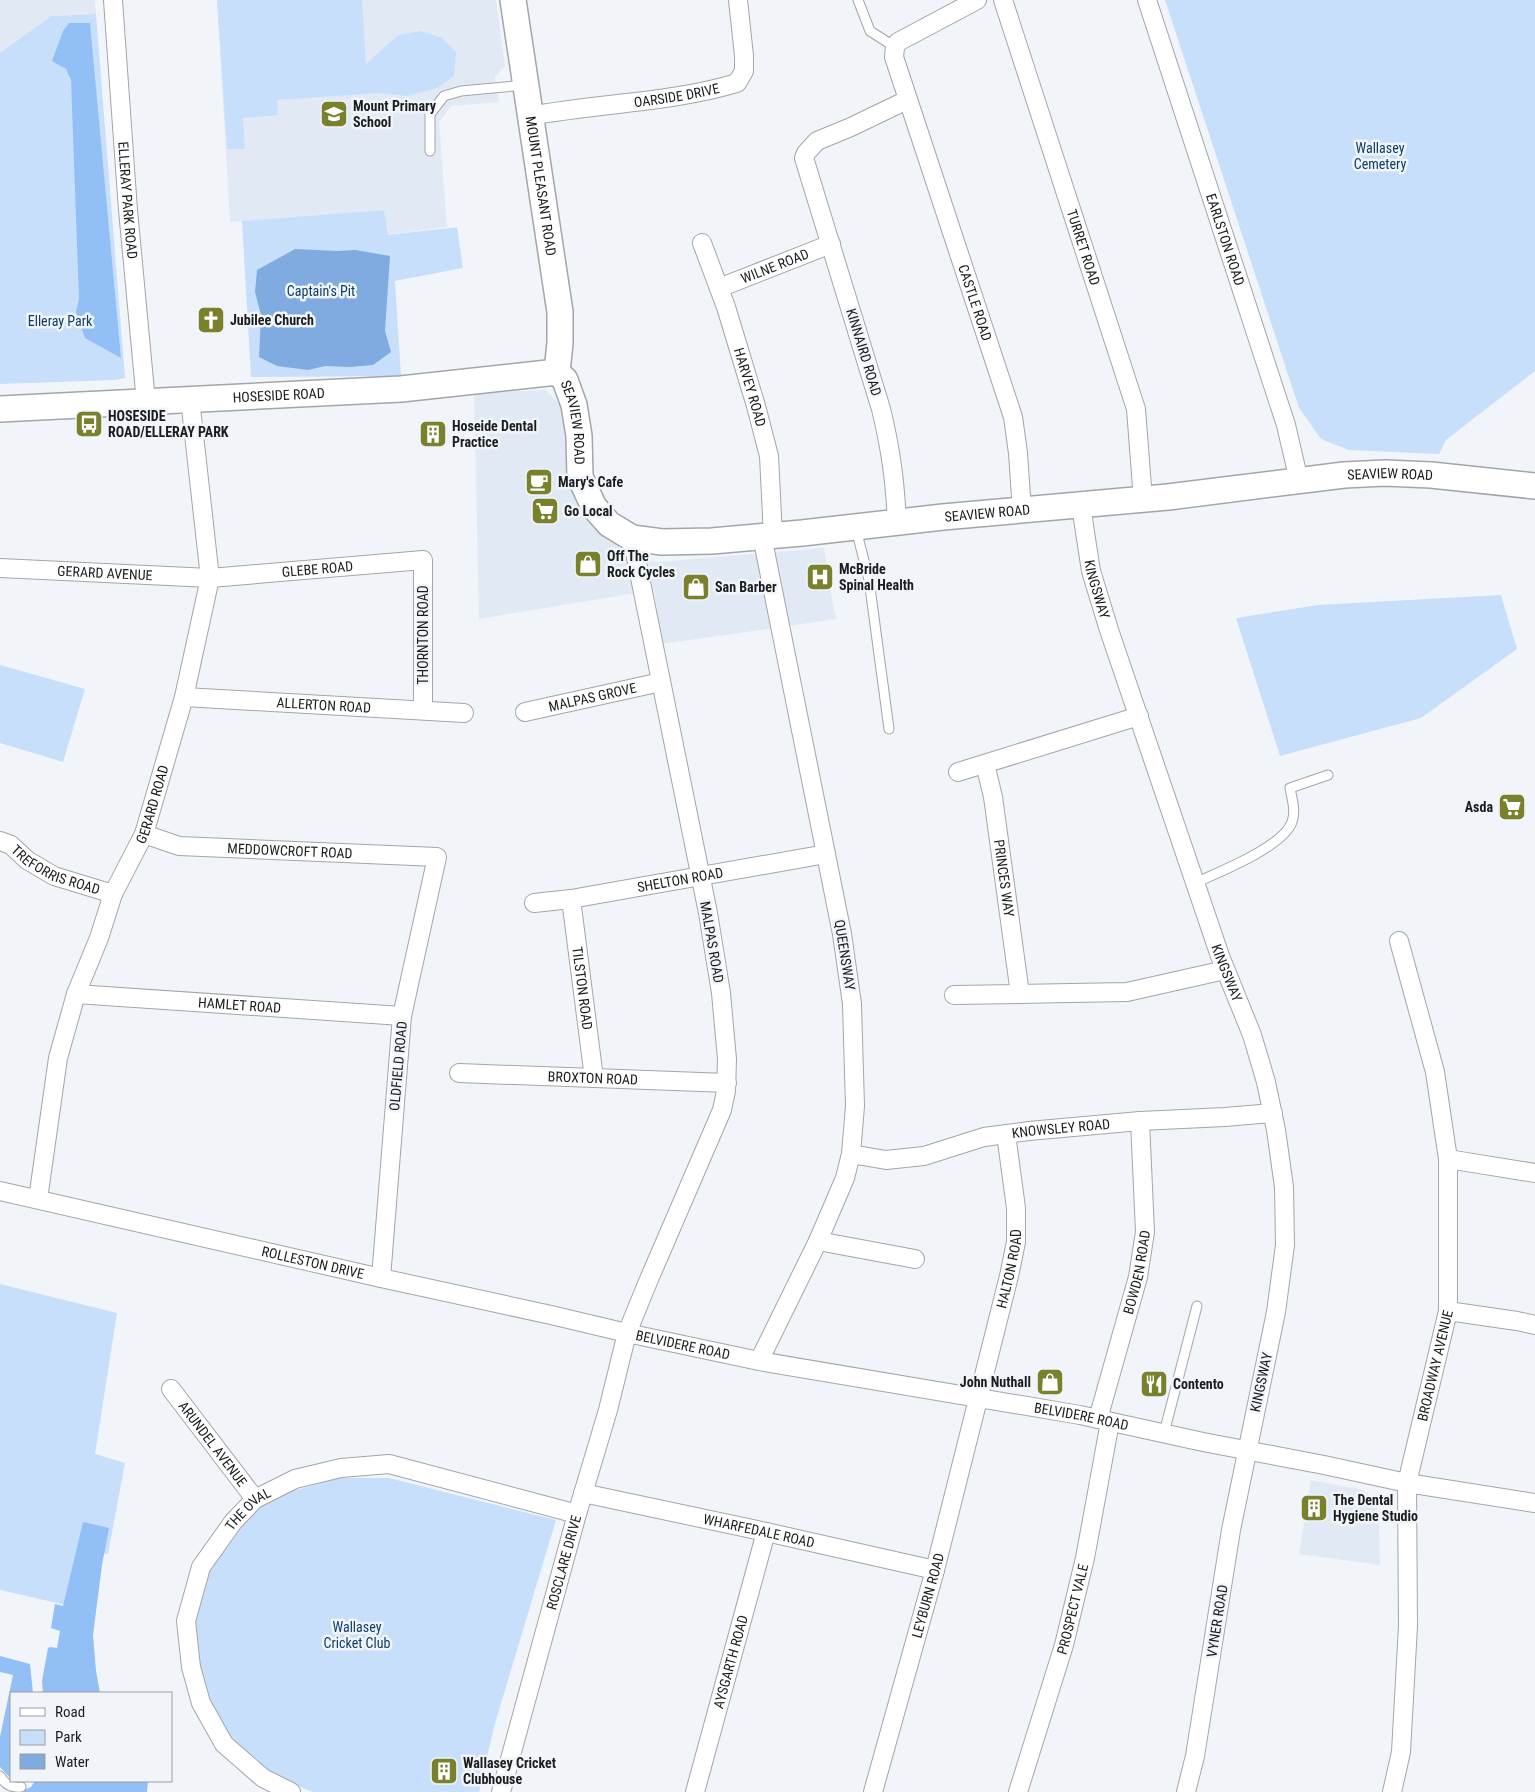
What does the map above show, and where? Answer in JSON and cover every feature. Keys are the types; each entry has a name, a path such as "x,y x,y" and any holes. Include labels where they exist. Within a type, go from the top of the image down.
{"street":[{"name":"ELLERAY PARK ROAD","path":"113,0 128,210 146,402"},
{"name":"MOUNT PLEASANT ROAD","path":"513,0 560,312 560,343 556,372"},
{"name":"OARSIDE DRIVE","path":"530,116 568,109 670,97 737,83 744,71 738,0"},
{"path":"895,48 898,42 909,35 977,0"},
{"name":"TURRET ROAD","path":"1003,0 1136,409 1143,500"},
{"name":"EARLSTON ROAD","path":"1147,0 1286,425 1299,481"},
{"name":"CASTLE ROAD","path":"895,48 894,57 907,100 1012,417 1018,453 1022,511"},
{"name":"KINNAIRD ROAD","path":"896,523 895,480 882,409 804,158 817,141 907,100"},
{"name":"HARVEY ROAD","path":"702,244 719,288 756,406 769,456 768,536"},
{"name":"WILNE ROAD","path":"719,288 831,244"},
{"name":"HOSESIDE ROAD","path":"0,409 401,389 556,372"},
{"name":"SEAVIEW ROAD","path":"556,372 565,380 574,405 579,436 580,477 594,507 609,524 632,538 662,542 768,536 1143,500 1344,475 1385,473 1431,475 1535,486"},
{"name":"GERARD ROAD","path":"38,1199 58,1058 76,994 99,938 113,894 144,834 184,696 210,578 190,399"},
{"name":"KINGSWAY","path":"1081,506 1092,571 1109,630 1225,970 1252,1036 1273,1113 1284,1187 1284,1245 1276,1312 1246,1451"},
{"name":"QUEENSWAY","path":"759,1361 818,1241 845,1178 851,1154 855,1106 852,1004 842,934 768,536"},
{"name":"MALPAS ROAD","path":"627,1334 650,1275 722,1110 727,1083 728,1059 721,993 700,877 632,538"},
{"name":"GLEBE ROAD","path":"210,578 423,560"},
{"name":"THORNTON ROAD","path":"423,560 423,710"},
{"name":"GERARD AVENUE","path":"0,568 210,578"},
{"name":"MALPAS GROVE","path":"525,712 661,682"},
{"name":"ALLERTON ROAD","path":"184,696 464,713"},
{"path":"958,772 1139,716"},
{"name":"PRINCES WAY","path":"985,764 993,797 1020,994"},
{"name":"MEDDOWCROFT ROAD","path":"144,834 179,846 438,857"},
{"name":"TREFORRIS ROAD","path":"0,841 11,845 27,860 54,876 113,894"},
{"name":"SHELTON ROAD","path":"534,903 571,899 826,854"},
{"name":"OLDFIELD ROAD","path":"381,1278 402,1016 438,857"},
{"name":"TILSTON ROAD","path":"571,899 594,1078"},
{"name":"BROADWAY AVENUE","path":"1392,1792 1401,1752 1408,1626 1407,1483 1448,1311 1448,1159 1434,1072 1399,942"},
{"path":"954,995 1127,992 1225,970"},
{"name":"HAMLET ROAD","path":"76,994 402,1016"},
{"name":"BROXTON ROAD","path":"459,1073 727,1083"},
{"name":"KNOWSLEY ROAD","path":"851,1154 886,1160 924,1156 984,1137 1006,1134 1140,1121 1225,1118 1273,1113"},
{"name":"BOWDEN ROAD","path":"1104,1420 1138,1277 1145,1232 1140,1121"},
{"name":"HALTON ROAD","path":"978,1399 1016,1242 1016,1208 1006,1134"},
{"path":"1448,1159 1535,1173"},
{"name":"ROLLESTON DRIVE","path":"0,1190 381,1278 551,1315 627,1334"},
{"path":"818,1241 915,1259"},
{"path":"1448,1311 1535,1325"},
{"name":"BELVIDERE ROAD","path":"627,1334 759,1361 1104,1420 1407,1483 1535,1504"},
{"name":"ROSCLARE DRIVE","path":"501,1792 577,1514 608,1410 627,1334"},
{"name":"ARUNDEL AVENUE","path":"171,1389 255,1499"},
{"name":"LEYBURN ROAD","path":"873,1792 935,1570 978,1399"},
{"name":"PROSPECT VALE","path":"1018,1792 1064,1645 1085,1558 1104,1420"},
{"name":"VYNER ROAD","path":"1186,1792 1196,1756 1231,1530 1246,1451"},
{"name":"THE OVAL","path":"292,1792 263,1778 224,1744 201,1703 191,1667 186,1621 201,1567 233,1522 255,1499 295,1479 341,1468 390,1464 577,1514"},
{"name":"WHARFEDALE ROAD","path":"583,1493 935,1570"},
{"name":"AYSGARTH ROAD","path":"695,1792 766,1532"}],"lane":[{"path":"858,0 870,31 895,48"},
{"path":"430,150 430,114 444,96 461,92 526,86"},
{"path":"856,527 869,580 889,729"},
{"path":"1195,883 1255,854 1282,838 1292,822 1294,808 1290,788 1328,775"},
{"path":"1164,1434 1197,1306"},
{"path":"0,1776 8,1785 14,1788 21,1787"}],"shaded area":[{"path":"0,0 95,0 96,14 51,16 0,53"},
{"name":"Mount Primary School","path":"217,0 496,0 505,66 495,77 499,102 451,106 439,122 447,227 388,235 384,210 230,222"},
{"path":"69,23 90,23 121,358 85,338 76,312 79,299 71,80 66,69 52,61 63,31"},
{"path":"545,390 560,404 584,510 624,551 657,562 824,548 833,606 837,619 662,644 654,590 479,619 474,393"},
{"path":"1311,1480 1363,1490 1373,1498 1379,1514 1380,1565 1299,1554"},
{"path":"83,1522 109,1528 93,1635 100,1692 43,1692 42,1681 48,1648 57,1648 60,1631 51,1628 55,1604 63,1606"},
{"path":"0,1656 30,1664 33,1692 10,1692 10,1778 0,1767 0,1737 13,1675 0,1672"},
{"path":"34,1782 148,1782 147,1792 19,1792 31,1787"}],"green space":[{"path":"217,0 362,0 366,64 398,35 421,31 442,38 456,52 454,76 437,88 407,96 380,93 277,100 278,115 243,118 245,149 227,149"},
{"name":"Wallasey Cemetery","path":"1165,0 1535,0 1535,371 1446,440 1439,454 1349,450 1321,439 1299,408"},
{"name":"Elleray Park","path":"96,14 125,378 0,384 0,53 51,16"},
{"name":"Captain's Pit","path":"384,210 388,235 457,227 463,268 395,281 401,376 251,377 242,221"},
{"path":"1501,595 1517,649 1421,718 1280,756 1236,618 1318,605"},
{"path":"0,665 85,689 63,762 0,743"},
{"path":"0,1284 117,1313 95,1454 125,1463 108,1554 79,1550 66,1605 0,1590"},
{"name":"Wallasey Cricket Club","path":"340,1478 389,1478 556,1520 494,1727 479,1792 313,1792 270,1775 234,1744 211,1710 197,1668 193,1621 207,1574 227,1540 254,1511 281,1494"}],"water":[{"path":"295,249 355,250 390,256 385,331 391,352 373,365 350,367 325,366 308,370 277,366 259,357 261,315 255,292 257,270"}],"place":[{"name":"Mount Primary School","path":"334,114"},
{"name":"Jubilee Church","path":"211,320"},
{"name":"HOSESIDE ROAD/ELLERAY PARK","path":"89,424"},
{"name":"Hoseide Dental Practice","path":"433,434"},
{"name":"Mary's Cafe","path":"539,482"},
{"name":"Go Local","path":"545,511"},
{"name":"Off The Rock Cycles","path":"588,564"},
{"name":"McBride Spinal Health","path":"820,577"},
{"name":"San Barber","path":"696,587"},
{"name":"Asda","path":"1512,807"},
{"name":"John Nuthall","path":"1050,1382"},
{"name":"Contento","path":"1154,1384"},
{"name":"The Dental Hygiene Studio","path":"1314,1508"},
{"name":"Wallasey Cricket Clubhouse","path":"444,1771"}]}
